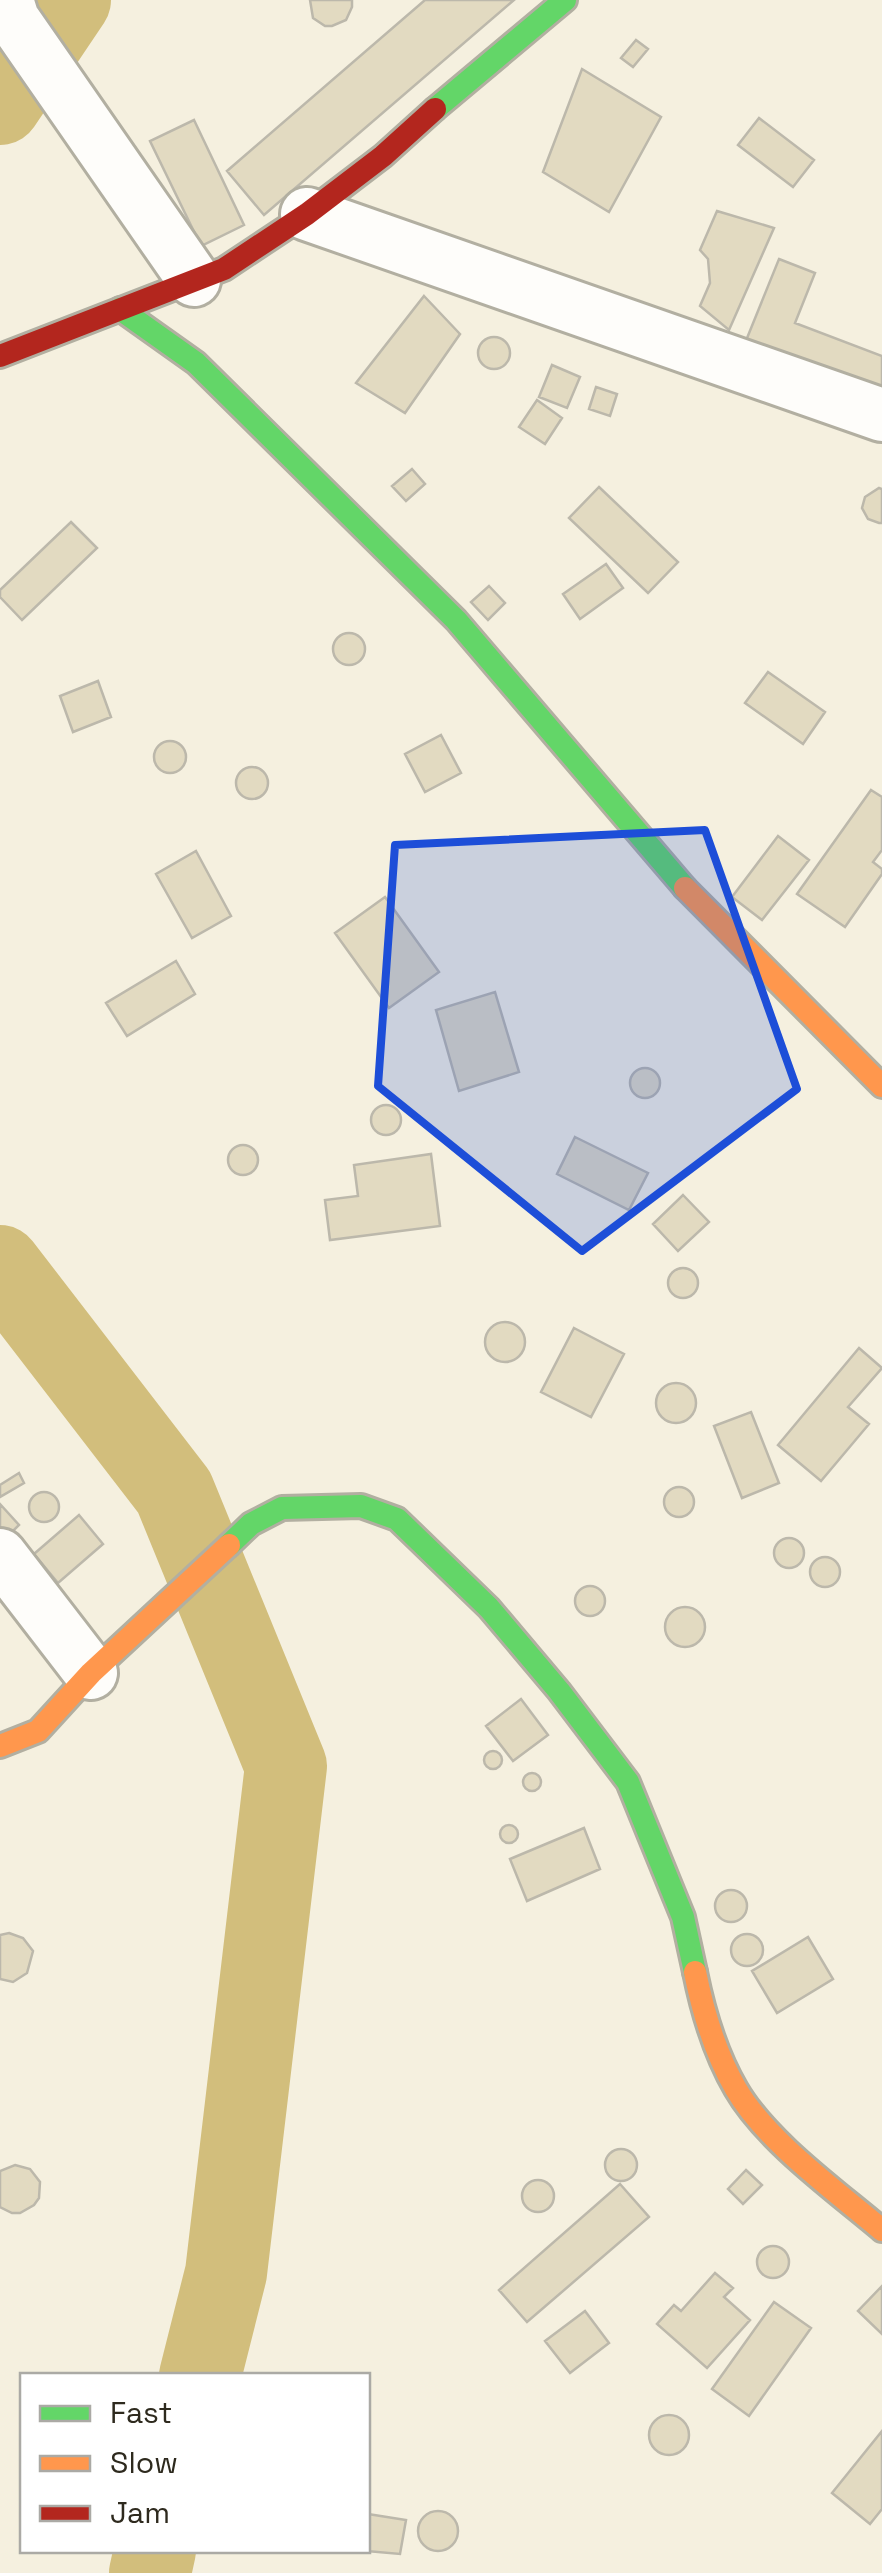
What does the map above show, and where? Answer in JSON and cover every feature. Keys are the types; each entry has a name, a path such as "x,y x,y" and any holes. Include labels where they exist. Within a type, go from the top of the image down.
{"street":[{"path":"7,0 12,20 194,280"},
{"path":"0,356 224,269 307,214 383,156 565,0"},
{"path":"307,214 882,415"},
{"path":"120,309 196,363 456,620 694,898 882,1086"},
{"path":"0,1746 38,1731 91,1673 251,1524 282,1508 360,1506 398,1520 489,1608 628,1782 683,1917 705,2020 737,2092 787,2150 882,2230"},
{"path":"0,1555 91,1673"}],"highlighted area":[{"path":"705,830 797,1089 582,1251 378,1086 395,845"}],"building":[{"path":"310,0 352,0 352,7 346,20 325,26 313,18"},
{"path":"425,0 514,0 264,215 227,171"},
{"path":"636,40 648,49 633,67 621,58"},
{"path":"582,69 661,117 609,212 543,172"},
{"path":"759,118 814,160 793,187 738,145"},
{"path":"194,120 244,225 201,246 150,141"},
{"path":"717,211 774,228 729,330 700,306 710,283 708,259 700,250"},
{"path":"779,259 815,273 795,323 882,356 882,402 743,348"},
{"path":"424,296 460,334 405,413 356,383"},
{"path":"494,337 505,342 510,353 505,364 494,369 483,364 478,353 483,342"},
{"path":"552,365 580,377 567,408 539,397"},
{"path":"596,387 617,394 610,416 589,409"},
{"path":"537,400 562,418 545,444 519,427"},
{"path":"412,469 425,484 406,501 392,486"},
{"path":"599,487 678,562 648,593 569,518"},
{"path":"879,488 882,523 868,519 862,508 865,497"},
{"path":"71,522 97,548 22,620 0,597 0,590"},
{"path":"606,564 623,588 580,619 563,594"},
{"path":"489,586 505,603 488,620 471,602"},
{"path":"349,633 360,638 365,649 360,660 349,665 338,660 333,649 338,638"},
{"path":"768,672 825,712 803,744 745,703"},
{"path":"98,681 111,717 73,732 60,696"},
{"path":"441,735 461,773 425,792 405,754"},
{"path":"170,741 181,746 186,757 181,768 170,773 159,768 154,757 159,746"},
{"path":"252,767 263,772 268,783 263,794 252,799 241,794 236,783 241,772"},
{"path":"871,790 882,797 882,850 873,862 882,874 845,927 797,894"},
{"path":"778,836 809,860 762,920 732,897"},
{"path":"196,851 231,916 192,938 156,874"},
{"path":"385,897 439,972 389,1008 335,933"},
{"path":"176,961 195,994 127,1036 106,1003"},
{"path":"495,992 519,1072 459,1091 436,1010"},
{"path":"645,1068 655,1073 660,1083 655,1093 645,1098 635,1093 630,1083 635,1073"},
{"path":"386,1105 400,1114 401,1120 392,1134 386,1135 372,1126 371,1120 380,1106"},
{"path":"575,1137 648,1173 629,1210 557,1174"},
{"path":"243,1145 253,1150 258,1160 253,1170 243,1175 233,1170 228,1160 233,1150"},
{"path":"431,1154 440,1226 330,1240 325,1200 358,1196 354,1165"},
{"path":"683,1195 709,1222 678,1251 653,1224"},
{"path":"683,1268 697,1277 698,1283 689,1297 683,1298 669,1289 668,1283 677,1269"},
{"path":"505,1322 519,1328 525,1342 519,1356 505,1362 491,1356 485,1342 491,1328"},
{"path":"574,1328 624,1354 591,1417 541,1392"},
{"path":"859,1348 882,1368 848,1407 869,1424 821,1481 778,1445"},
{"path":"676,1383 690,1389 696,1403 690,1417 676,1423 662,1417 656,1403 662,1389"},
{"path":"751,1412 779,1483 742,1498 714,1426"},
{"path":"19,1473 24,1483 0,1497 0,1485"},
{"path":"679,1487 689,1492 694,1502 689,1512 679,1517 669,1512 664,1502 669,1492"},
{"path":"44,1492 54,1497 59,1507 54,1517 44,1522 34,1517 29,1507 34,1497"},
{"path":"0,1504 19,1525 4,1540 0,1536"},
{"path":"79,1515 103,1544 58,1583 34,1554"},
{"path":"789,1538 803,1547 804,1553 795,1567 789,1568 775,1559 774,1553 783,1539"},
{"path":"825,1557 839,1566 840,1572 831,1586 825,1587 811,1578 810,1572 819,1558"},
{"path":"590,1586 600,1591 605,1601 600,1611 590,1616 580,1611 575,1601 580,1591"},
{"path":"685,1607 699,1613 705,1627 699,1641 685,1647 671,1641 665,1627 671,1613"},
{"path":"521,1699 548,1735 513,1761 486,1726"},
{"path":"493,1751 502,1760 493,1769 484,1760"},
{"path":"532,1773 539,1775 539,1789 532,1791 525,1789 523,1782 525,1775"},
{"path":"509,1825 516,1827 516,1841 509,1843 502,1841 500,1834 502,1827"},
{"path":"584,1828 600,1869 527,1901 510,1859"},
{"path":"731,1890 742,1895 747,1906 742,1917 731,1922 720,1917 715,1906 720,1895"},
{"path":"9,1933 23,1938 33,1951 27,1973 13,1982 0,1979 0,1935"},
{"path":"747,1934 758,1939 763,1950 758,1961 747,1966 736,1961 731,1950 736,1939"},
{"path":"808,1937 833,1979 777,2013 752,1971"},
{"path":"621,2149 632,2154 637,2165 632,2176 621,2181 610,2176 605,2165 610,2154"},
{"path":"15,2165 30,2169 40,2182 39,2198 20,2213 0,2207 0,2171"},
{"path":"746,2170 762,2185 743,2204 728,2189"},
{"path":"538,2180 549,2185 554,2196 549,2207 538,2212 527,2207 522,2196 527,2185"},
{"path":"620,2184 649,2217 527,2322 499,2290"},
{"path":"773,2246 784,2251 789,2262 784,2273 773,2278 762,2273 757,2262 762,2251"},
{"path":"715,2273 733,2288 724,2297 750,2320 707,2368 657,2324 674,2305 681,2311"},
{"path":"882,2286 882,2334 858,2311"},
{"path":"774,2302 811,2328 749,2416 712,2389"},
{"path":"585,2311 609,2343 570,2373 545,2341"},
{"path":"669,2415 683,2421 689,2435 683,2449 669,2455 655,2449 649,2435 655,2421"},
{"path":"882,2431 882,2509 870,2524 832,2493"},
{"path":"438,2511 452,2517 458,2531 452,2545 438,2551 424,2545 418,2531 424,2517"},
{"path":"370,2514 406,2520 400,2554 370,2551"}],"waterway":[{"path":"0,104 70,0"},
{"path":"0,1266 174,1492 286,1766 226,2273 201,2373"},
{"path":"150,2573 154,2553"}],"traffic: fast":[{"path":"435,109 565,0"},
{"path":"120,309 196,363 456,620 685,888"},
{"path":"229,1545 251,1524 282,1508 361,1506 397,1519 489,1608 628,1782 683,1917 695,1972"}],"traffic: slow":[{"path":"685,888 882,1086"},
{"path":"0,1746 38,1731 91,1673 229,1545"},
{"path":"695,1972 716,2047 749,2108 803,2164 882,2230"}],"traffic: jam":[{"path":"0,356 224,269 307,214 383,156 435,109"}]}
